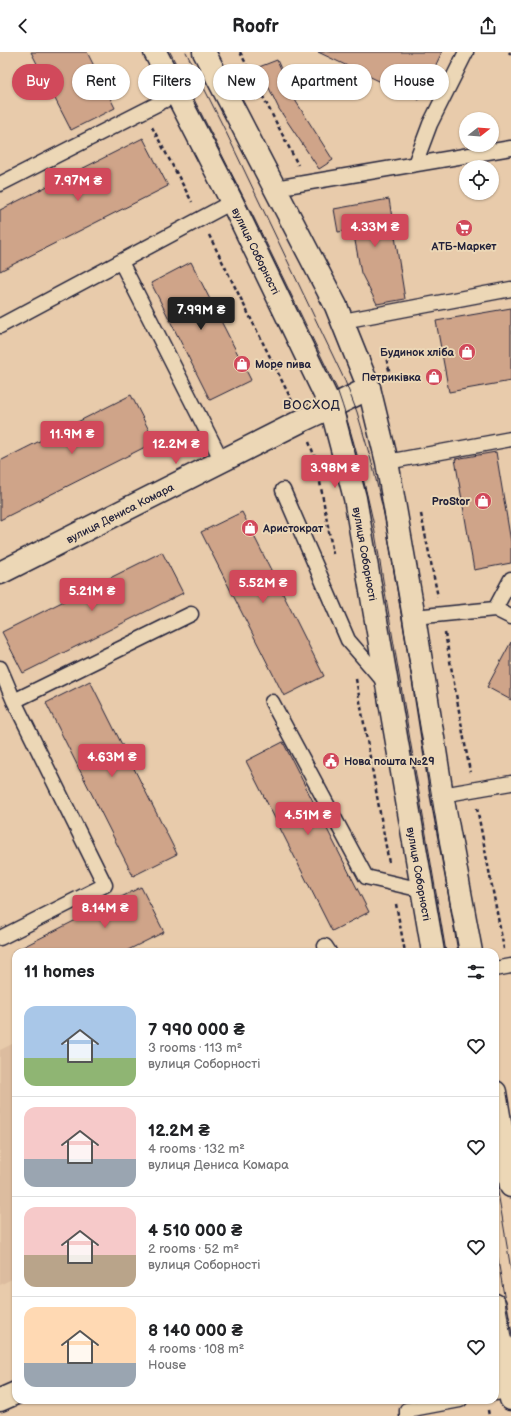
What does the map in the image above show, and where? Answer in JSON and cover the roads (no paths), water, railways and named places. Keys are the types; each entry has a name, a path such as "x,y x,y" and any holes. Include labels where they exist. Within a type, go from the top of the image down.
{"main road":[{"name":"вулиця Соборності","path":"154,52 161,64"},
{"path":"204,52 343,321 369,388 387,462 414,617 442,795 470,948"},
{"name":"вулиця Соборності","path":"180,100 232,202 331,407 355,498 432,948"},
{"name":"вулиця Дениса Комара","path":"0,573 369,388"},
{"path":"499,1111 508,1154 511,1186"},
{"path":"499,1341 505,1394"},
{"path":"0,1400 12,1395"}],"lane":[{"path":"414,164 430,124 466,52"},
{"path":"0,184 165,100"},
{"path":"275,188 511,148"},
{"path":"0,326 232,202"},
{"path":"121,262 222,461"},
{"path":"343,321 511,289"},
{"path":"387,462 511,439"},
{"path":"283,490 348,640 387,686"},
{"path":"495,609 511,579"},
{"path":"414,617 495,609 511,617"},
{"path":"14,701 191,614"},
{"path":"0,668 14,701 105,885 0,938"},
{"path":"272,702 366,877 422,890"},
{"path":"442,795 511,783"},
{"path":"407,1416 407,1410 439,1404"}],"tram line":[{"path":"170,52 253,216 337,389 348,421 373,521 445,948"},
{"path":"186,52 345,381 357,412 373,467 385,518 457,948"},
{"path":"499,1198 511,1270"},
{"path":"499,1266 511,1337"}],"place":[{"name":"АТБ-Маркет","path":"464,228"},
{"name":"Будинок хліба","path":"467,352"},
{"name":"Море пива","path":"242,364"},
{"name":"Петриківка","path":"434,377"},
{"name":"ProStor","path":"483,501"},
{"name":"Аристократ","path":"250,528"},
{"name":"Нова пошта №29","path":"331,761"}],"district":[{"name":"ВОСХОД","path":"312,404"}]}
